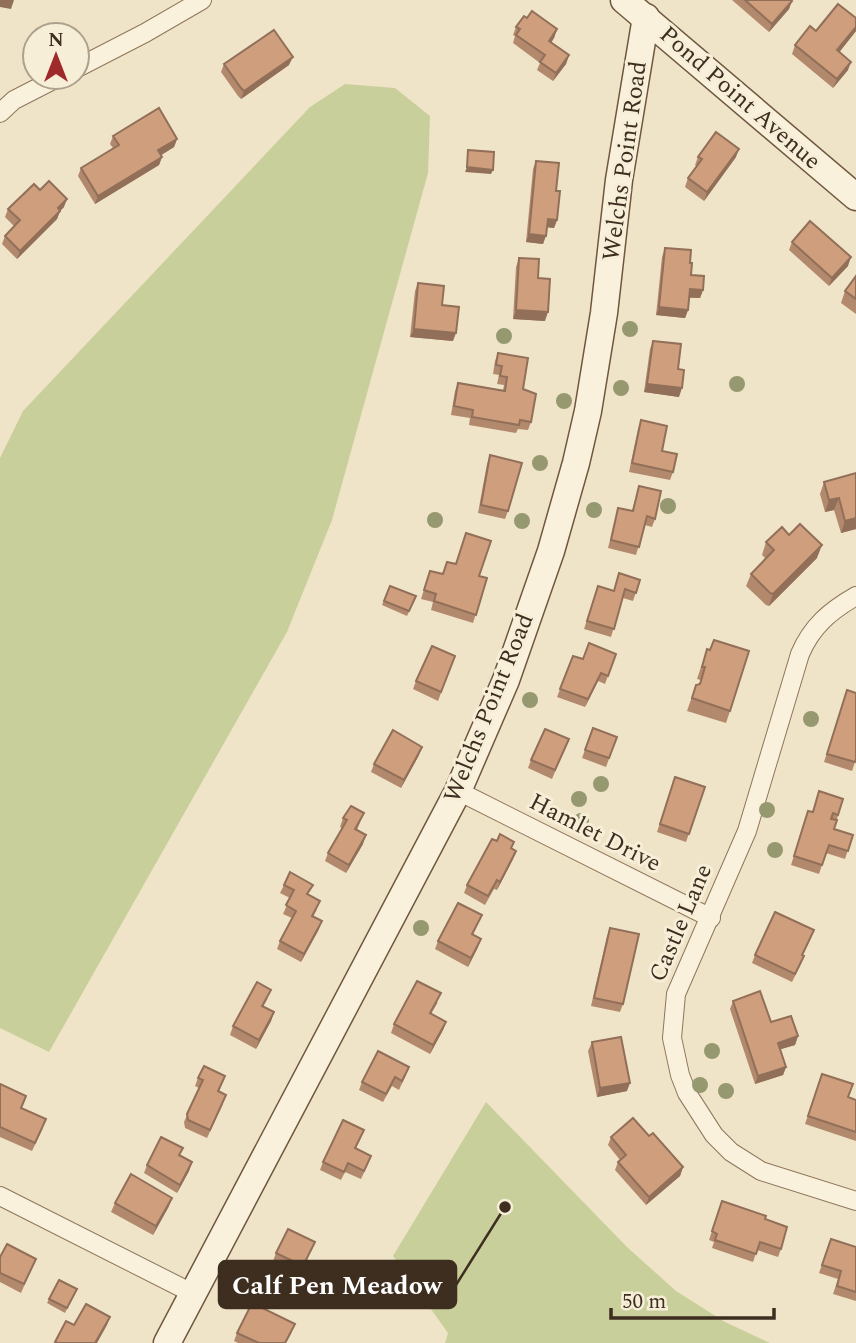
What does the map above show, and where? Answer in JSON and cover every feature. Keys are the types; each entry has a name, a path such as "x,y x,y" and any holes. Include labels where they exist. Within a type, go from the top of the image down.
{"street":[{"path":"91,61 202,0"},
{"name":"Pond Point Avenue","path":"624,0 856,197"},
{"name":"Welchs Point Road","path":"167,1343 458,791 506,680 551,551 576,463 600,337 619,180 646,17"},
{"path":"0,113 7,96"},
{"name":"Castle Lane","path":"856,596 817,624 803,646 747,831 676,994 672,1023 675,1057 687,1093 714,1135 731,1152 761,1171 856,1200"},
{"name":"Hamlet Drive","path":"458,791 710,918"},
{"path":"0,1196 194,1294"}],"green space":[{"path":"345,84 395,88 430,116 428,173 332,520 287,632 49,1052 0,1028 0,458 23,411 310,107"},
{"path":"486,1102 627,1247 676,1291 725,1322 770,1343 445,1343 448,1333 393,1256"}],"building":[{"path":"745,0 791,0 792,1 772,24"},
{"path":"838,4 856,18 856,27 837,50 851,62 837,79 795,45 810,26 816,31"},
{"path":"532,11 557,29 549,41 569,55 556,73 540,62 545,55 516,35 520,29 516,27 524,16 527,18"},
{"path":"274,30 293,57 244,91 224,64"},
{"path":"159,108 177,139 158,150 162,157 98,196 81,168 119,145 113,136"},
{"path":"716,132 739,149 707,192 688,178 702,159 698,157"},
{"path":"468,150 494,152 493,170 467,167"},
{"path":"536,161 559,163 557,220 548,219 546,236 529,234"},
{"path":"49,181 67,199 58,208 60,211 20,251 5,236 20,220 8,209 34,184 40,190"},
{"path":"810,221 851,257 832,278 792,242"},
{"path":"665,248 691,250 691,275 704,276 703,290 690,289 688,310 659,307"},
{"path":"519,258 539,259 538,278 550,279 548,312 516,310"},
{"path":"856,276 856,299 845,291"},
{"path":"418,283 444,286 442,305 459,307 456,333 414,329"},
{"path":"653,341 681,344 678,369 684,370 682,388 647,384"},
{"path":"498,353 528,358 523,389 536,394 531,422 520,420 519,425 472,417 473,410 454,406 458,383 505,391 507,377 500,376 502,366 496,365"},
{"path":"641,420 667,426 662,451 677,454 673,472 632,463"},
{"path":"490,455 522,463 508,511 481,505"},
{"path":"856,473 856,518 845,521 839,498 829,500 824,482"},
{"path":"639,486 661,491 655,519 647,516 639,547 611,540 618,508 633,511"},
{"path":"800,524 822,545 773,594 770,593 751,574 774,550 766,542 782,527 789,535"},
{"path":"466,533 491,541 479,576 487,578 476,615 434,601 436,594 424,590 430,571 443,574 447,562 456,564"},
{"path":"619,573 640,580 636,593 625,589 614,629 587,621 598,586 614,591"},
{"path":"390,586 416,596 409,611 384,601"},
{"path":"714,640 749,651 730,711 692,698 696,685 700,684 707,649 710,650"},
{"path":"589,643 616,654 608,676 601,673 588,699 560,689 573,656 583,659"},
{"path":"432,646 455,656 441,692 416,681"},
{"path":"847,690 856,693 855,762 827,754"},
{"path":"593,728 617,737 609,758 585,750"},
{"path":"545,729 569,739 555,770 531,760"},
{"path":"393,730 422,747 404,780 374,764"},
{"path":"675,777 705,787 689,834 660,824"},
{"path":"819,791 843,799 838,815 833,813 831,819 837,820 834,829 853,835 848,851 829,845 822,865 794,856 808,811 813,812"},
{"path":"351,806 364,813 355,829 366,835 349,865 328,853 347,820 343,818"},
{"path":"500,834 514,842 511,848 516,851 500,882 497,880 488,896 467,885 492,839 497,841"},
{"path":"290,872 313,885 307,894 320,901 312,916 322,921 304,954 280,941 296,911 286,905 294,890 284,885"},
{"path":"458,903 482,915 472,934 481,939 471,958 438,941"},
{"path":"775,912 814,930 795,974 755,955"},
{"path":"610,928 639,934 623,1004 594,998"},
{"path":"417,981 441,993 430,1013 446,1022 433,1045 394,1024"},
{"path":"257,982 271,990 262,1006 274,1012 259,1040 233,1026"},
{"path":"760,991 771,1022 791,1016 798,1036 778,1043 786,1067 758,1076 733,1001"},
{"path":"621,1037 630,1083 600,1088 592,1042"},
{"path":"378,1051 409,1067 402,1081 395,1077 386,1094 362,1082"},
{"path":"204,1066 225,1076 218,1091 226,1095 210,1130 188,1120 187,1114 203,1080 198,1078"},
{"path":"822,1074 853,1084 848,1097 856,1100 856,1132 808,1116"},
{"path":"0,1084 26,1096 21,1108 46,1119 35,1143 0,1127"},
{"path":"633,1118 649,1136 653,1133 683,1167 649,1197 618,1162 626,1155 611,1137"},
{"path":"343,1120 364,1130 355,1148 371,1156 364,1171 348,1163 344,1172 323,1162"},
{"path":"161,1137 183,1148 179,1155 192,1162 180,1185 147,1165"},
{"path":"131,1174 172,1198 156,1226 115,1203"},
{"path":"722,1201 766,1216 765,1219 787,1227 781,1249 760,1242 756,1254 715,1240 717,1234 712,1231"},
{"path":"288,1229 315,1242 303,1266 276,1253"},
{"path":"831,1239 856,1247 856,1292 837,1286 841,1271 822,1265"},
{"path":"7,1244 36,1259 24,1284 0,1273 0,1257"},
{"path":"59,1280 77,1289 67,1308 49,1299"},
{"path":"252,1303 295,1324 285,1343 259,1343 237,1333"},
{"path":"86,1304 110,1317 95,1343 55,1342 66,1321 74,1325"}],"place":[{"name":"Calf Pen Meadow","path":"505,1207"}]}
